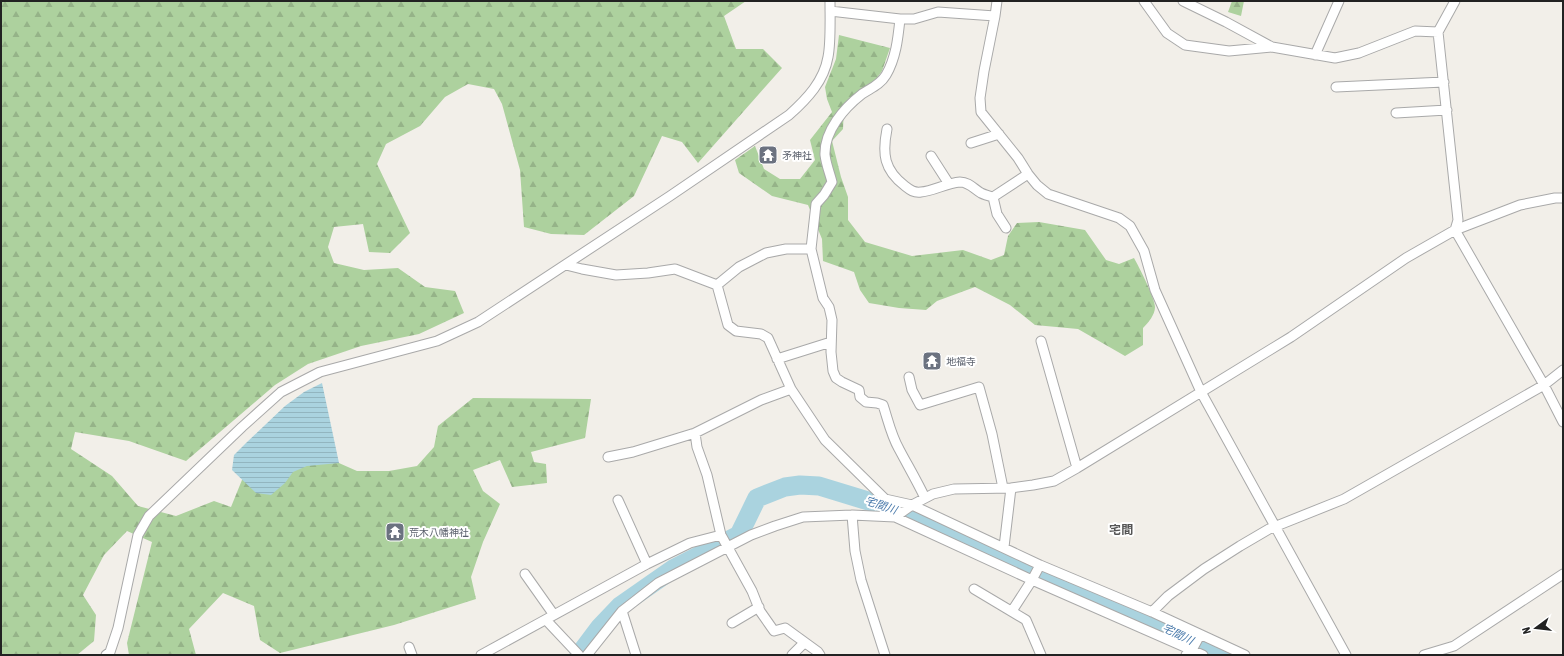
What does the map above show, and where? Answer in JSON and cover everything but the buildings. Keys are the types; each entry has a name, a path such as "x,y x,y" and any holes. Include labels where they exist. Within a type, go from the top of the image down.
{"street":[{"path":"106,655 110,652 118,628 138,535 149,516 242,427 281,392 320,372 437,341 478,322 790,115 806,100 821,78 828,57 830,1"},
{"path":"997,1 980,98 981,112 1018,158 1028,174 1037,185 1048,194 1119,218 1130,226 1144,251 1155,290 1201,392 1346,655"},
{"path":"1144,1 1167,33 1185,45 1229,51 1272,47 1335,58 1359,53 1415,31 1438,32"},
{"path":"1183,1 1272,47"},
{"path":"1315,55 1339,1"},
{"path":"1455,1 1438,32 1458,220 1455,230 1544,385 1563,422"},
{"path":"830,11 900,19 914,19 938,12 995,16"},
{"path":"900,19 896,47 886,75 879,84 863,93 854,102 829,133 826,142 825,155 832,182 824,196 816,204 811,249 823,298 829,307 832,320 831,342 833,371 836,378 859,390 860,397 866,402 883,405 898,448 917,479 925,498"},
{"path":"1336,87 1444,82"},
{"path":"1396,113 1447,110"},
{"path":"887,129 884,144 889,169 897,180 913,192 922,192 961,182 973,186 980,192 993,197"},
{"path":"971,143 999,134"},
{"path":"931,156 949,184"},
{"path":"993,197 1028,174"},
{"path":"993,197 997,214 1006,228"},
{"path":"895,517 912,505 933,494 954,490 1007,488 1054,481 1291,337 1406,258 1455,230 1520,205 1563,198"},
{"path":"717,285 739,267 766,253 786,249 811,249"},
{"path":"566,264 582,269 616,275 648,273 675,269 717,285"},
{"path":"717,285 728,325 736,332 761,334 768,338 791,389 825,440 885,499 912,505 1004,547 1036,573 1194,646 1245,655"},
{"path":"1041,341 1077,468"},
{"path":"777,359 831,342"},
{"path":"1152,612 1168,596 1204,569 1240,546 1276,527 1344,499 1544,385 1563,370"},
{"path":"909,377 912,390 920,405 979,387 1007,488 1004,547"},
{"path":"608,457 633,452 695,433 761,400 791,389"},
{"path":"695,433 697,447 707,475 725,542 752,591 759,607 774,631 785,628 820,655"},
{"path":"618,500 647,564"},
{"path":"852,515 855,551 861,580 884,655"},
{"path":"481,655 647,564 690,543 725,542 751,535 803,517 852,515 895,517 1036,573 1152,612 1203,655"},
{"path":"587,655 622,611 658,583 725,542"},
{"path":"1012,611 1036,573"},
{"path":"525,574 550,618 571,648 579,655"},
{"path":"1424,655 1454,646 1563,574"},
{"path":"974,589 1026,620 1041,655"},
{"path":"732,623 759,607"},
{"path":"622,611 636,655"},
{"path":"792,655 804,643"}],"green space":[{"path":"1,1 746,1 724,16 736,49 763,49 782,68 698,163 682,142 662,136 634,196 584,235 551,234 524,227 520,170 502,104 494,89 468,84 445,97 420,126 386,144 377,164 410,233 390,253 369,252 363,224 334,227 328,247 334,263 364,270 398,268 425,287 455,291 464,313 419,334 361,346 308,364 275,385 186,461 129,441 75,432 71,449 112,476 138,506 176,516 214,501 231,507 244,475 314,452 357,471 389,471 417,466 434,447 438,426 473,398 591,399 585,438 531,452 534,462 546,464 547,483 512,487 500,460 473,470 483,491 500,504 483,542 471,577 476,599 394,625 280,653 260,640 254,606 223,593 189,629 196,655 129,655 127,643 152,542 127,531 104,555 83,595 96,615 94,641 77,655 1,655"},
{"path":"1232,1 1244,1 1241,16 1228,12"},
{"path":"839,35 890,48 882,71 874,82 852,96 844,107 843,129 832,141 841,177 848,197 848,220 865,242 912,256 963,250 991,260 1004,255 1008,236 1017,223 1039,222 1085,230 1106,260 1119,264 1134,258 1150,290 1155,307 1153,316 1143,328 1143,345 1125,356 1078,329 1035,325 1010,305 975,287 937,301 926,310 899,308 869,303 860,290 854,272 823,261 822,239 808,205 772,196 739,173 735,160 755,146 764,169 780,179 800,179 815,160 810,140 832,112 827,99 825,87 836,59"}],"water":[{"path":"322,383 339,463 307,466 293,472 285,483 271,495 256,493 232,470 234,455 285,406 304,392"}],"waterway":[{"name":"宅間川","path":"579,655 600,627 620,606 673,569 739,535 757,498 785,487 800,485 819,486 888,507 1120,608 1127,609 1223,655"}],"place":[{"name":"矛神社","path":"768,155"},
{"name":"地福寺","path":"932,361"},
{"name":"荒木八幡神社","path":"395,532"}],"district":[{"name":"宅間","path":"1121,530"}]}
